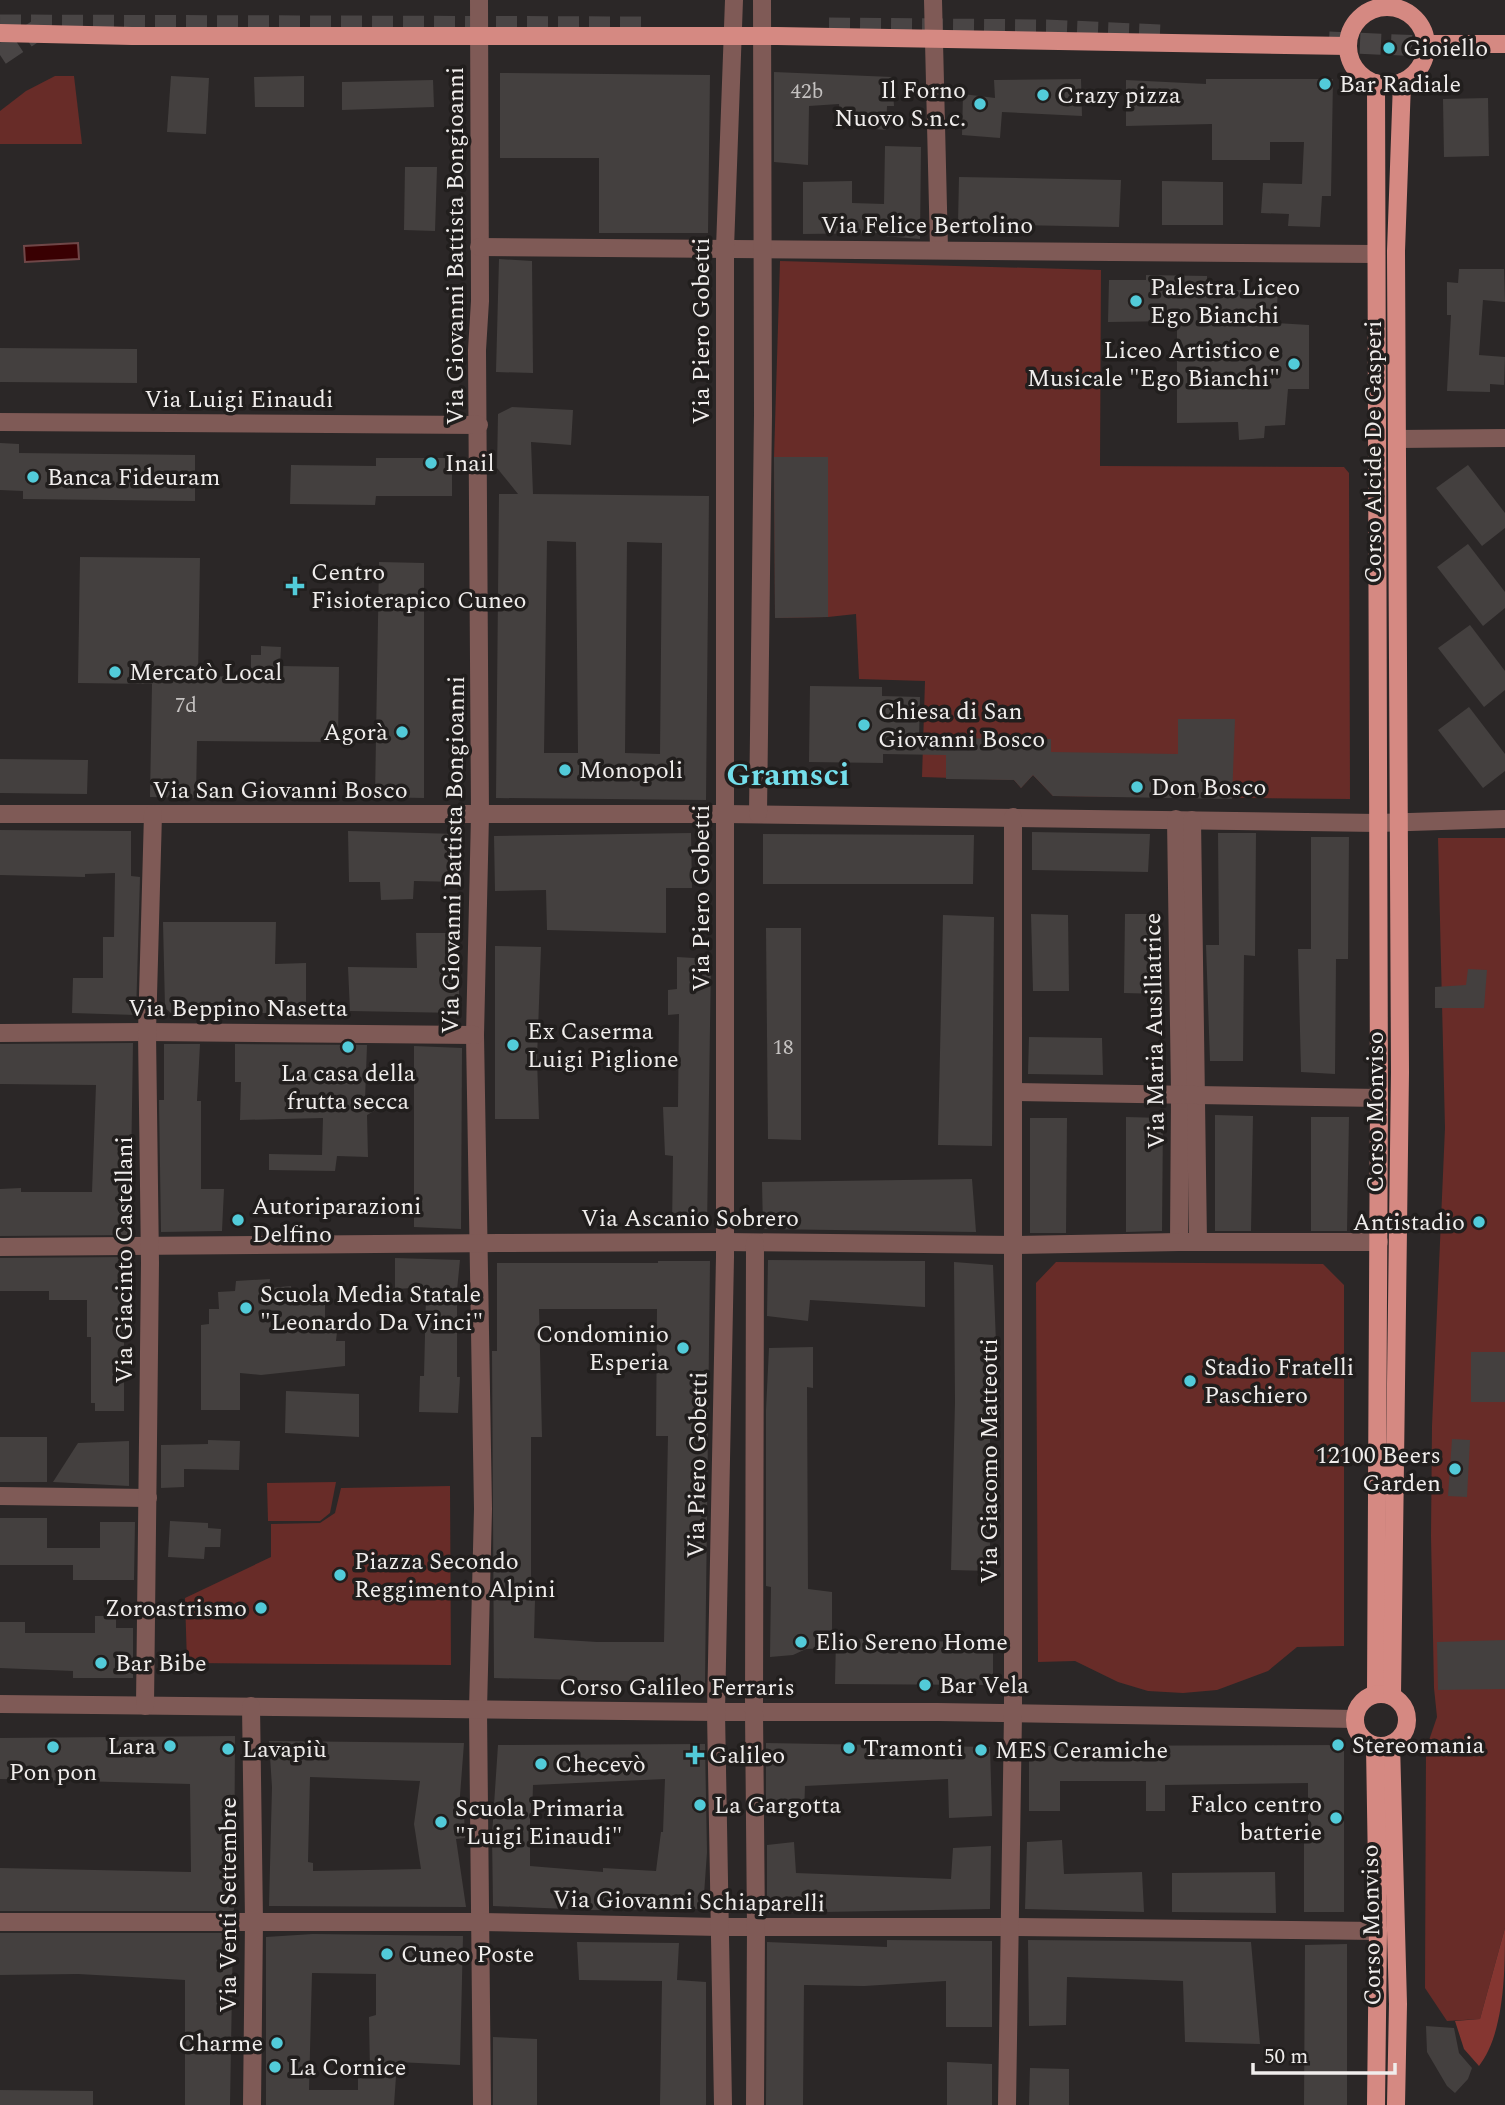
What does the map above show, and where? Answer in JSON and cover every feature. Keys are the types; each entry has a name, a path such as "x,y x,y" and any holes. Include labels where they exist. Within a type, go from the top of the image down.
{"main road":[{"path":"1370,6 1406,6 1421,26 1426,44 1422,63 1410,78 1402,82 1389,85 1367,79 1353,65 1348,46 1354,26 1370,6"},
{"path":"0,33 132,36 764,36 1348,46"},
{"path":"1426,44 1505,44"},
{"name":"Corso Alcide De Gasperi","path":"1401,822 1396,251 1402,82"},
{"name":"Corso Alcide De Gasperi","path":"1376,83 1378,823"},
{"name":"Corso Monviso","path":"1384,1695 1400,1072 1401,822"},
{"name":"Corso Monviso","path":"1378,823 1384,1695"},
{"path":"1384,1695 1405,1708 1407,1725 1398,1740 1383,1745 1362,1739 1354,1719 1361,1703 1384,1695"},
{"name":"Corso Monviso","path":"1376,2105 1383,1745"},
{"name":"Corso Monviso","path":"1383,1745 1398,2004 1396,2105"}],"street":[{"name":"Via Giovanni Battista Bongioanni","path":"478,0 480,815 475,1035 483,1508 478,1710 482,2105"},
{"name":"Via Piero Gobetti","path":"723,2105 716,1713 726,1242 725,248 734,0"},
{"path":"758,814 764,248 762,0"},
{"path":"933,0 939,249"},
{"name":"Via Felice Bertolino","path":"479,247 1375,254"},
{"name":"Via Luigi Einaudi","path":"0,422 479,425"},
{"path":"1397,439 1505,438"},
{"name":"Via San Giovanni Bosco","path":"0,814 758,814 1378,823 1505,819"},
{"name":"Via Giacinto Castellani","path":"145,1706 149,1245 147,1032 153,814"},
{"name":"Via Giacomo Matteotti","path":"1007,2105 1013,1714 1013,817"},
{"name":"Via Maria Ausiliatrice","path":"1184,820 1188,1094 1198,1242"},
{"name":"Via Beppino Nasetta","path":"0,1033 475,1035"},
{"path":"1014,1092 1379,1098"},
{"name":"Via Maria Ausiliatrice","path":"1179,1242 1188,1094"},
{"name":"Via Ascanio Sobrero","path":"0,1247 726,1242 1014,1245 1379,1242"},
{"path":"755,1243 755,2105"},
{"path":"0,1496 148,1498"},
{"name":"Corso Galileo Ferraris","path":"0,1704 1354,1719"},
{"name":"Via Venti Settembre","path":"251,1706 254,1921 252,2105"},
{"name":"Via Giovanni Schiaparelli","path":"0,1922 481,1922 719,1927 1378,1931"}],"shaded area":[{"path":"55,76 74,76 82,144 0,144 0,111 26,91"},
{"path":"78,243 79,259 25,262 24,246"},
{"path":"780,261 1101,270 1100,466 1344,467 1349,473 1350,799 1053,796 1033,775 1021,788 1014,780 922,777 925,681 859,679 856,614 775,618 774,457"},
{"path":"1438,838 1505,838 1505,1928 1480,2019 1447,2021 1425,1988 1426,1749 1437,1717 1431,1536 1432,1426 1445,1128"},
{"name":"Stadio Fratelli Paschiero","path":"1056,1262 1323,1264 1344,1285 1344,1646 1297,1647 1268,1671 1217,1690 1183,1693 1148,1691 1118,1682 1075,1661 1038,1662 1036,1283"},
{"path":"336,1482 330,1513 320,1521 268,1521 267,1483"},
{"name":"Piazza Secondo Reggimento Alpini","path":"450,1486 451,1665 187,1663 185,1598 271,1557 271,1524 320,1523 335,1513 341,1488"},
{"path":"1505,1928 1504,1981 1499,2018 1488,2052 1479,2066 1464,2049 1455,2021 1480,2019"}],"building":[{"path":"774,72 892,77 894,106 887,106 886,130 841,126 839,104 809,106 808,165 774,162"},
{"path":"500,73 710,75 708,233 599,233 599,158 500,158"},
{"path":"171,76 209,78 206,134 167,132"},
{"path":"304,76 304,107 255,107 254,77"},
{"path":"1081,79 1082,116 1002,112 1000,138 962,135 963,94 995,98 994,80"},
{"path":"1206,79 1333,79 1331,196 1322,196 1320,227 1288,226 1289,214 1261,213 1263,183 1302,184 1304,142 1270,142 1270,160 1212,160 1212,124 1126,126 1126,80 1206,84"},
{"path":"433,80 434,107 342,110 342,82"},
{"path":"1488,98 1489,156 1444,157 1443,99"},
{"path":"885,146 921,147 920,239 883,236 883,233 803,234 803,182 852,181 852,203 884,204"},
{"path":"405,167 437,167 435,231 404,230"},
{"path":"959,177 1121,180 1119,227 958,224"},
{"path":"1162,181 1223,182 1223,225 1162,225"},
{"path":"499,259 532,261 533,373 496,372"},
{"path":"1459,269 1504,269 1505,302 1483,300 1479,355 1505,357 1504,385 1490,384 1490,392 1447,391 1451,315 1447,315 1447,282 1458,283"},
{"path":"1146,275 1207,276 1207,290 1278,290 1276,323 1309,325 1309,389 1288,389 1285,425 1265,426 1264,438 1239,440 1238,422 1177,423 1177,321 1108,322 1109,280 1146,280"},
{"path":"0,348 137,349 137,383 0,382"},
{"path":"512,407 573,410 571,445 531,442 533,494 709,496 706,800 496,798 499,494 518,494 497,468 498,414","holes":["547,541 576,542 578,753 544,753","627,542 662,543 660,754 625,753"]},
{"path":"0,443 19,444 19,453 195,455 195,501 23,499 23,491 0,490"},
{"path":"774,457 828,457 828,617 775,618"},
{"path":"376,458 452,458 452,496 376,496 375,505 290,504 291,465 376,466"},
{"path":"1468,465 1505,513 1505,528 1482,546 1436,488"},
{"path":"1468,544 1505,592 1505,608 1483,626 1437,567"},
{"path":"80,557 200,558 198,676 251,677 251,655 261,655 261,646 281,647 280,666 339,667 338,742 197,741 196,798 150,797 152,684 78,683"},
{"path":"379,562 424,563 424,798 375,797"},
{"path":"1470,625 1505,671 1505,690 1484,707 1438,648"},
{"path":"810,686 882,687 882,696 920,697 919,738 1051,739 1051,752 1178,754 1178,719 1235,719 1232,799 1053,796 1033,775 1021,788 1014,780 946,779 946,755 883,754 883,763 809,762"},
{"path":"1469,707 1505,754 1505,771 1483,788 1438,730"},
{"path":"0,759 88,760 87,794 0,793"},
{"path":"0,830 131,831 131,876 140,877 136,1015 72,1013 73,978 103,978 103,937 114,937 115,873 85,874 85,877 0,875"},
{"path":"348,831 457,834 458,882 414,881 413,899 381,900 380,882 349,882"},
{"path":"1032,832 1150,834 1148,872 1032,870"},
{"path":"691,833 692,888 666,888 666,933 547,930 546,890 495,891 494,836"},
{"path":"1218,833 1256,833 1255,956 1244,955 1243,1061 1210,1061 1206,945 1219,945"},
{"path":"763,834 974,835 973,884 763,884"},
{"path":"1311,837 1349,837 1348,959 1336,959 1335,1074 1301,1072 1298,949 1311,949"},
{"path":"1031,914 1068,915 1069,991 1033,991"},
{"path":"1125,914 1162,914 1161,994 1124,993"},
{"path":"943,915 994,917 992,1146 938,1145"},
{"path":"163,922 276,922 275,964 306,963 306,1013 171,1013 165,1008"},
{"path":"766,928 801,928 801,1140 768,1139"},
{"path":"416,933 459,933 459,1013 350,1011 348,967 417,968"},
{"name":"Ex Caserma Luigi Piglione","path":"495,946 541,947 537,1059 539,1119 495,1119"},
{"path":"677,957 711,959 707,1229 672,1228 673,1156 665,1155 663,1107 678,1107 679,1014 668,1015 668,990 677,989"},
{"path":"1468,969 1487,970 1484,1008 1435,1008 1435,987 1466,985"},
{"path":"1029,1037 1102,1038 1103,1075 1028,1074"},
{"path":"133,1043 130,1235 0,1236 0,1189 21,1188 21,1192 92,1192 96,1085 0,1084 0,1044"},
{"path":"164,1044 200,1044 197,1101 201,1101 201,1189 224,1189 222,1231 161,1232 159,1100 164,1100"},
{"path":"235,1044 367,1045 365,1100 392,1101 367,1115 368,1157 337,1156 335,1171 269,1170 269,1154 322,1155 323,1118 240,1120 241,1082 235,1082"},
{"path":"414,1046 462,1048 461,1229 414,1227"},
{"path":"1215,1115 1253,1116 1251,1231 1215,1231"},
{"path":"1126,1117 1163,1118 1162,1231 1126,1232"},
{"path":"1311,1117 1349,1117 1347,1231 1311,1231"},
{"path":"1030,1118 1067,1118 1066,1233 1030,1233"},
{"path":"972,1179 976,1232 763,1229 762,1182"},
{"path":"130,1257 130,1337 124,1337 124,1411 95,1411 95,1403 91,1403 91,1337 87,1337 87,1300 49,1300 49,1291 0,1291 0,1258"},
{"path":"395,1258 460,1260 457,1290 457,1377 460,1377 458,1413 419,1412 420,1376 424,1376 426,1295 412,1296 412,1288 395,1289"},
{"path":"768,1260 925,1261 925,1307 810,1300 808,1321 767,1316"},
{"path":"710,1261 705,1683 494,1678 492,1351 497,1351 497,1263","holes":["539,1309 657,1309 656,1436 668,1436 664,1642 534,1638 535,1600 531,1601 531,1437 542,1437"]},
{"path":"954,1262 993,1265 998,1395 990,1408 990,1571 951,1570 955,1402"},
{"path":"270,1279 269,1288 291,1286 292,1294 308,1293 308,1303 325,1303 325,1323 338,1323 336,1341 345,1341 345,1366 261,1375 240,1373 240,1410 201,1410 201,1325 209,1324 209,1309 219,1309 218,1292 235,1291 236,1281"},
{"path":"813,1347 813,1388 807,1387 808,1589 832,1592 832,1648 806,1649 793,1655 770,1657 771,1587 766,1586 766,1410 769,1348"},
{"path":"1471,1352 1505,1352 1505,1402 1471,1402"},
{"path":"286,1391 359,1394 359,1437 285,1433"},
{"path":"0,1437 47,1437 47,1482 0,1482"},
{"path":"1452,1439 1470,1440 1467,1497 1448,1496"},
{"path":"208,1440 240,1441 239,1470 184,1469 184,1487 161,1488 161,1445 208,1444"},
{"path":"129,1441 129,1486 53,1482 78,1443"},
{"path":"0,1518 47,1518 47,1548 100,1548 100,1522 135,1522 134,1580 73,1580 73,1565 0,1565"},
{"path":"170,1521 208,1523 208,1528 221,1529 220,1547 205,1547 204,1559 168,1557"},
{"path":"95,1616 116,1616 116,1628 133,1628 133,1678 73,1678 73,1671 0,1668 0,1622 25,1622 25,1633 95,1633"},
{"path":"836,1638 993,1643 993,1685 835,1684"},
{"path":"1505,1640 1505,1689 1438,1690 1437,1642"},
{"path":"235,1736 234,1911 0,1911 0,1868 191,1872 190,1784 0,1779 0,1738"},
{"path":"269,1741 464,1743 459,1809 464,1812 465,1838 456,1839 466,1907 269,1906 272,1787","holes":["310,1777 420,1781 414,1824 421,1869 313,1871 313,1863 308,1862"]},
{"path":"766,1743 990,1747 992,1816 949,1818 948,1779 805,1786 804,1814 766,1813"},
{"path":"705,1744 707,1852 703,1909 591,1910 493,1906 492,1835 498,1745","holes":["665,1779 663,1832 656,1871 603,1868 603,1872 530,1866 533,1785"]},
{"path":"1344,1745 1344,1912 1304,1912 1304,1842 1308,1842 1308,1783 1165,1785 1165,1811 1146,1811 1146,1781 1060,1781 1060,1811 1029,1811 1029,1746"},
{"path":"1062,1840 1064,1874 1142,1872 1144,1912 1025,1909 1027,1842"},
{"path":"794,1842 796,1873 951,1879 953,1848 991,1846 990,1909 767,1913 767,1845"},
{"path":"1275,1872 1276,1913 1172,1912 1172,1873"},
{"path":"0,1933 233,1933 230,2105 185,2105 185,1980 78,1974 0,1975"},
{"path":"313,1934 463,1936 460,2065 397,2062 394,2105 266,2105 266,1937","holes":["312,1973 376,1974 376,2015 369,2017 370,2073 358,2073 358,2090 309,2090"]},
{"path":"887,1940 992,1941 992,2027 946,2027 946,1981 864,1986 804,1985 803,2105 766,2105 767,1942 887,1947"},
{"path":"1028,1940 1251,1942 1260,2044 1185,2042 1183,1981 1067,1977 1066,2025 1029,2026"},
{"path":"577,1942 679,1943 677,1980 706,1982 706,2105 660,2105 662,1981 579,1980"},
{"path":"1347,1944 1347,2105 1304,2105 1305,1945"},
{"path":"1426,2026 1454,2028 1459,2053 1472,2068 1468,2079 1455,2093 1447,2086 1427,2052"},
{"path":"493,2037 537,2039 537,2105 493,2105"},
{"path":"947,2062 992,2064 992,2105 947,2105"},
{"path":"1030,2068 1069,2069 1069,2105 1029,2105"},
{"path":"0,2090 93,2091 93,2105 0,2105"}],"tunnel":[{"path":"0,25 649,27"},
{"path":"0,55 42,27"},
{"path":"829,28 1046,30 1160,35"},
{"path":"1329,42 1447,47"}],"place":[{"name":"Gioiello","path":"1389,48"},
{"name":"Bar Radiale","path":"1325,84"},
{"name":"Crazy pizza","path":"1043,95"},
{"name":"Il Forno Nuovo S.n.c.","path":"980,104"},
{"name":"Palestra Liceo Ego Bianchi","path":"1136,301"},
{"name":"Liceo Artistico e Musicale \"Ego Bianchi\"","path":"1294,364"},
{"name":"Inail","path":"431,463"},
{"name":"Banca Fideuram","path":"33,477"},
{"name":"Centro Fisioterapico Cuneo","path":"295,586"},
{"name":"Mercatò Local","path":"115,672"},
{"name":"Chiesa di San Giovanni Bosco","path":"864,725"},
{"name":"Agorà","path":"402,732"},
{"name":"Monopoli","path":"565,770"},
{"name":"Don Bosco","path":"1137,787"},
{"name":"Ex Caserma Luigi Piglione","path":"513,1045"},
{"name":"La casa della frutta secca","path":"348,1047"},
{"name":"Autoriparazioni Delfino","path":"238,1220"},
{"name":"Antistadio","path":"1479,1222"},
{"name":"Scuola Media Statale \"Leonardo Da Vinci\"","path":"246,1308"},
{"name":"Condominio Esperia","path":"683,1348"},
{"name":"Stadio Fratelli Paschiero","path":"1190,1381"},
{"name":"12100 Beers Garden","path":"1455,1469"},
{"name":"Piazza Secondo Reggimento Alpini","path":"340,1575"},
{"name":"Zoroastrismo","path":"261,1608"},
{"name":"Elio Sereno Home","path":"801,1642"},
{"name":"Bar Bibe","path":"101,1663"},
{"name":"Bar Vela","path":"925,1685"},
{"name":"Stereomania","path":"1338,1745"},
{"name":"Lara","path":"170,1746"},
{"name":"Pon pon","path":"53,1747"},
{"name":"Tramonti","path":"849,1748"},
{"name":"Lavapiù","path":"228,1749"},
{"name":"MES Ceramiche","path":"981,1750"},
{"name":"Galileo","path":"695,1755"},
{"name":"Checevò","path":"541,1764"},
{"name":"La Gargotta","path":"700,1805"},
{"name":"Falco centro batterie","path":"1336,1818"},
{"name":"Scuola Primaria \"Luigi Einaudi\"","path":"441,1822"},
{"name":"Cuneo Poste","path":"387,1954"},
{"name":"Charme","path":"277,2043"},
{"name":"La Cornice","path":"275,2067"}],"district":[{"name":"Gramsci","path":"788,774"}]}
